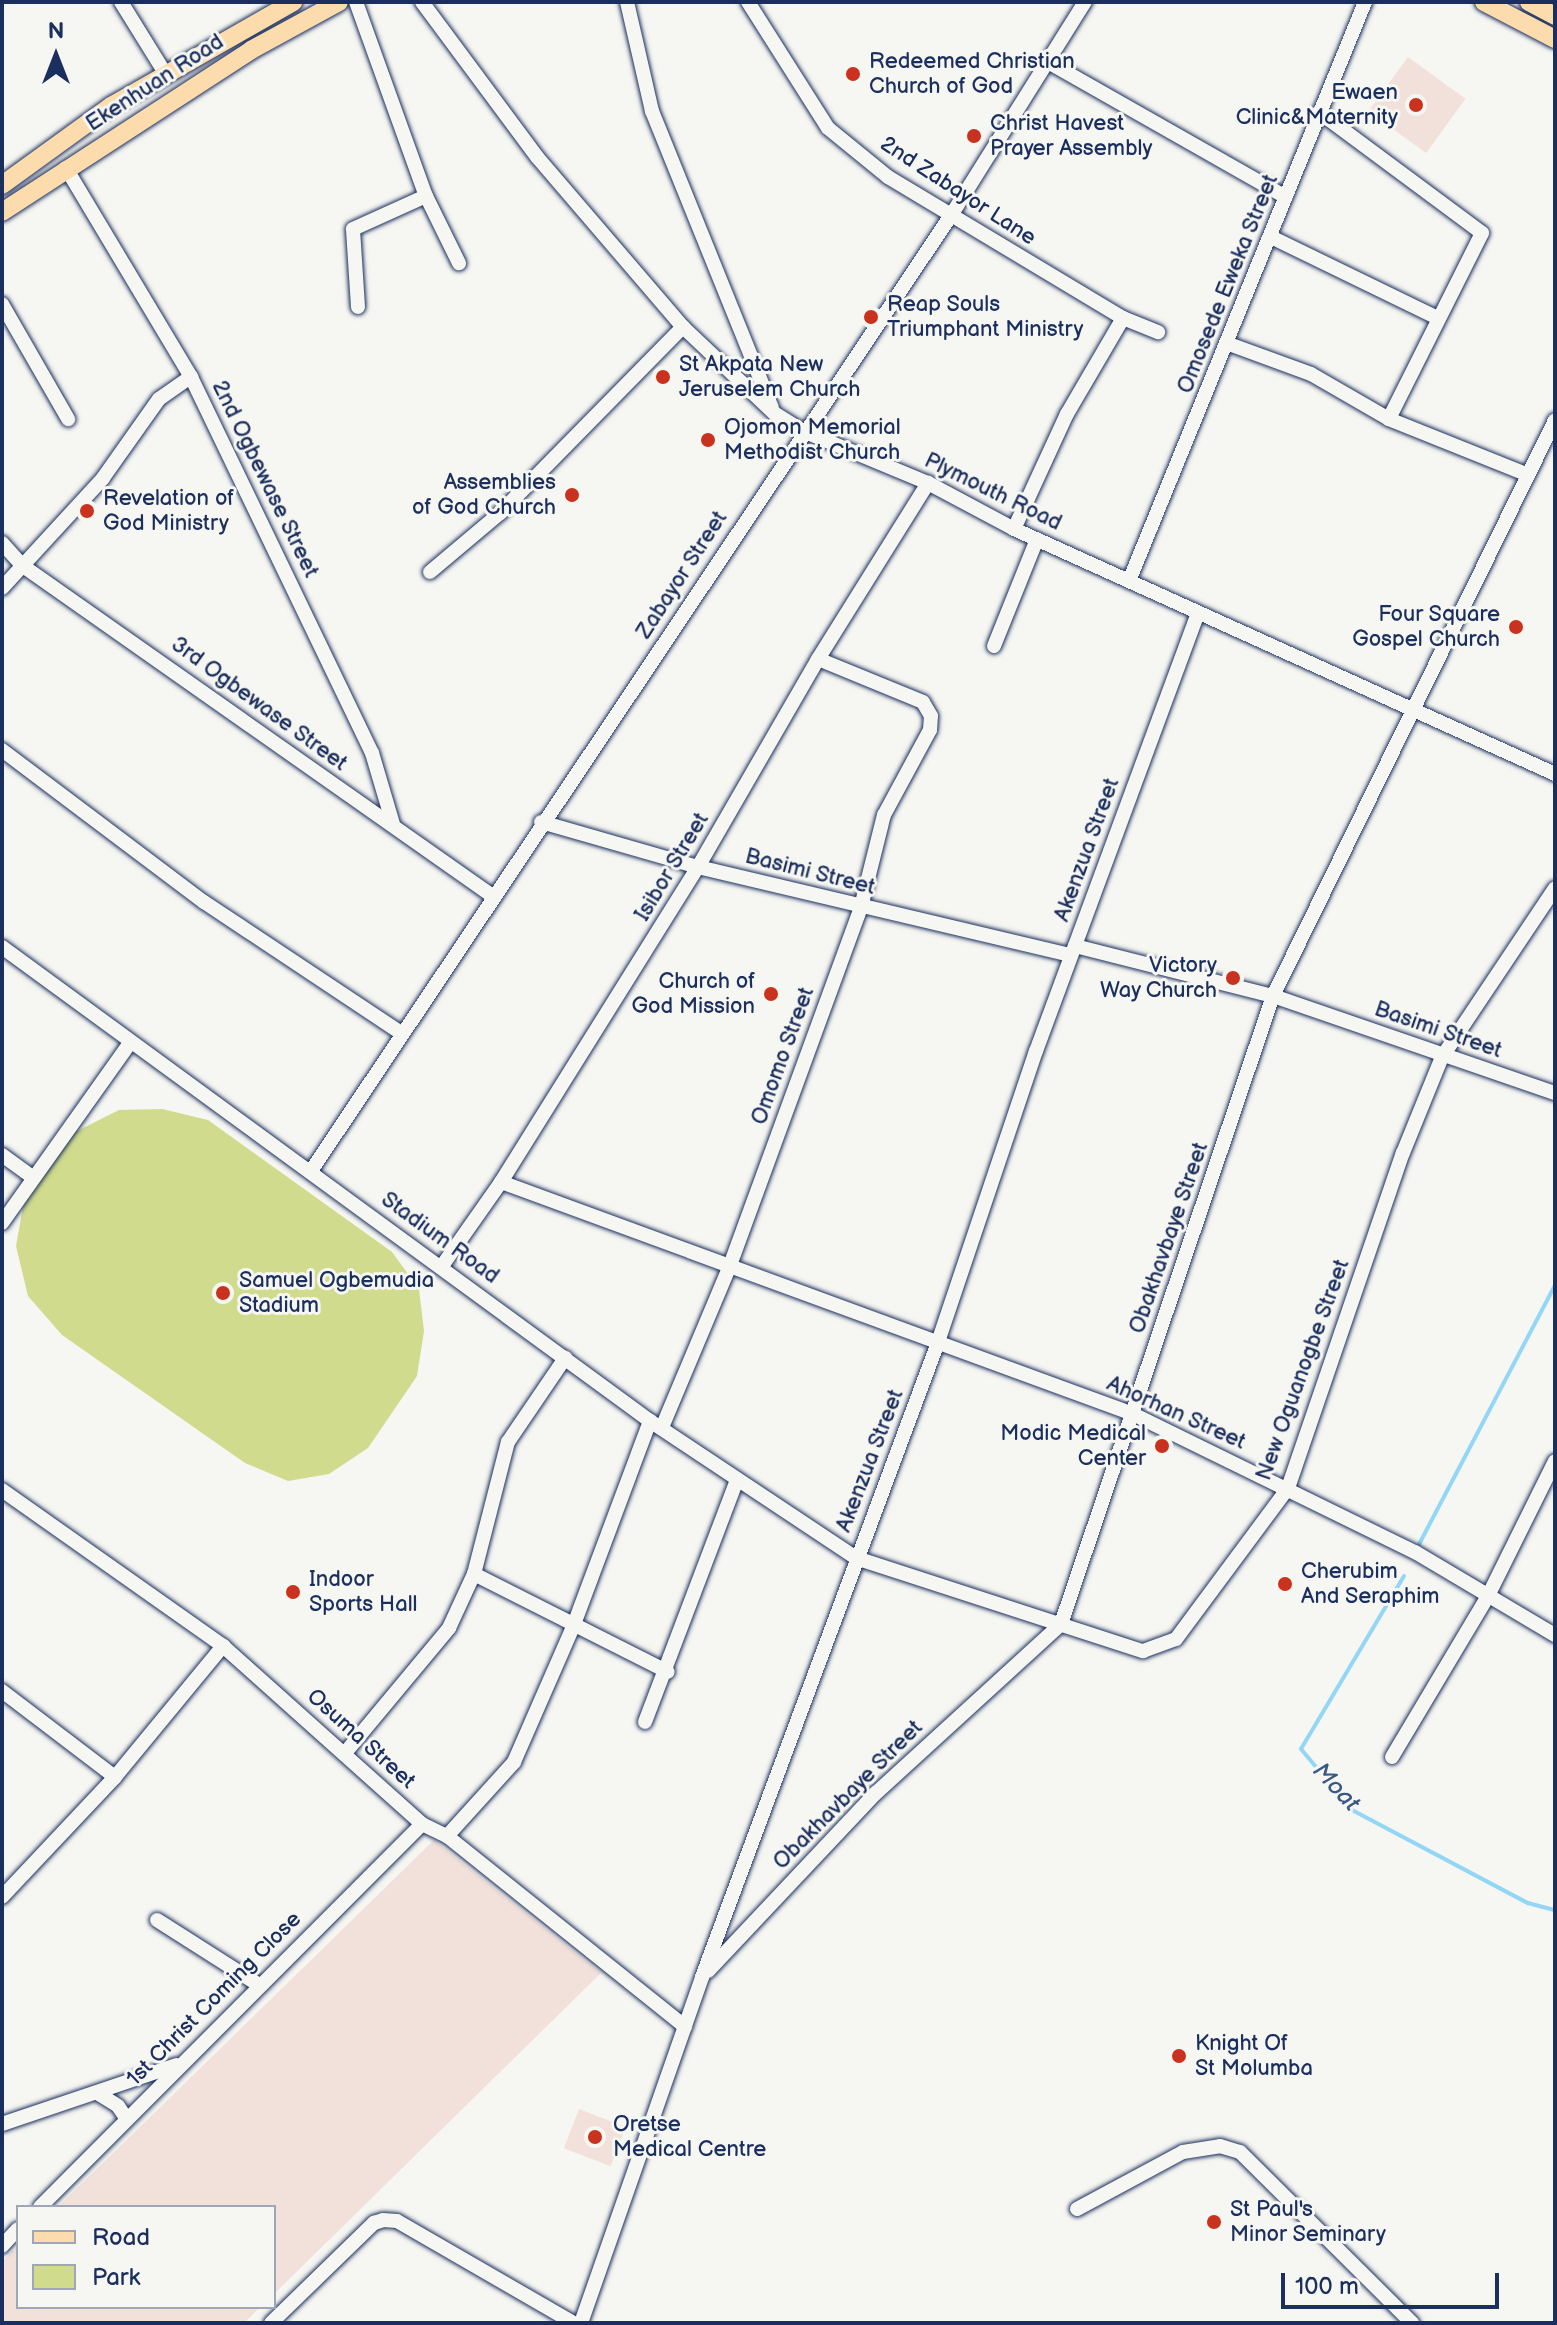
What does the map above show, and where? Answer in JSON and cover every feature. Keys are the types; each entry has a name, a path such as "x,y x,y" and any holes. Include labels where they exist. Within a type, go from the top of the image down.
{"main road":[{"name":"Ekenhuan Road","path":"2,185 165,73 293,2"},
{"name":"Ekenhuan Road","path":"2,212 251,50 339,2"},
{"path":"1484,2 1555,39"},
{"path":"1529,2 1555,16"}],"street":[{"path":"121,2 165,73"},
{"path":"356,2 426,196 459,263"},
{"name":"Plymouth Road","path":"422,2 538,158 683,327 774,413 803,431 928,483 1014,529 1555,774"},
{"path":"627,2 652,111 774,413"},
{"name":"2nd Zabayor Lane","path":"748,2 828,128 888,177 950,217 1123,318 1158,332"},
{"name":"Zabayor Street","path":"311,1171 400,1032 494,897 803,431 950,217 1050,63 1085,2"},
{"name":"Omosede Eweka Street","path":"1129,581 1229,344 1365,2"},
{"path":"1050,63 1286,197"},
{"path":"1319,112 1482,233 1436,317 1389,419"},
{"name":"2nd Ogbewase Street","path":"66,168 191,377 372,753 393,824"},
{"path":"358,307 353,229 426,196"},
{"path":"1271,237 1436,317"},
{"path":"2,304 68,419"},
{"path":"1014,529 1067,414 1123,318"},
{"path":"430,572 500,513 683,327"},
{"path":"1229,344 1311,374 1389,419 1528,475"},
{"path":"2,588 103,478 159,399 191,377"},
{"name":"Obakhavbaye Street","path":"702,1977 876,1793 1061,1624 1273,996 1416,711 1555,420"},
{"name":"Isibor Street","path":"442,1266 501,1182 698,867 818,659 928,483"},
{"path":"994,646 1037,539"},
{"name":"3rd Ogbewase Street","path":"2,543 23,566 494,897"},
{"name":"Akenzua Street","path":"581,2323 702,1977 937,1345 1073,951 1198,613"},
{"name":"Omomo Street","path":"447,1836 514,1762 573,1627 656,1423 729,1268 861,907 884,815 930,730 931,716 923,702 818,659"},
{"path":"2,750 204,902 400,1032"},
{"name":"Basimi Street","path":"541,822 698,867 861,907 1273,996 1442,1057 1555,1093"},
{"name":"New Oguanogbe Street","path":"856,1558 1143,1651 1176,1639 1288,1488 1403,1153 1442,1057 1555,888"},
{"name":"Stadium Road","path":"2,947 736,1482 856,1558"},
{"path":"2,1223 31,1176 130,1043"},
{"path":"2,1155 31,1176"},
{"name":"Ahorhan Street","path":"501,1182 937,1345 1133,1414 1288,1488 1489,1594 1555,1635"},
{"path":"345,1753 449,1628 474,1574 508,1442 565,1358"},
{"path":"1392,1757 1489,1594 1555,1461"},
{"path":"645,1722 668,1672 736,1482"},
{"name":"Osuma Street","path":"2,1490 223,1646 422,1824 447,1836 685,2027"},
{"path":"474,1574 573,1627 668,1672"},
{"path":"6,1887 115,1777 223,1646"},
{"path":"2,1691 115,1777"},
{"name":"1st Christ Coming Close","path":"42,2205 179,2063 422,1824"},
{"path":"157,1920 259,1985"},
{"path":"2,2124 99,2094 179,2063"},
{"path":"99,2094 118,2106 126,2118"},
{"path":"1077,2209 1193,2149 1220,2146 1257,2164 1412,2323"},
{"path":"271,2323 374,2223 383,2220 397,2221 574,2323"},
{"path":"2,2246 16,2231"}],"shaded area":[{"name":"Ewaen Clinic&Maternity","path":"1408,57 1465,99 1426,153 1369,111"},
{"path":"434,1840 601,1973 276,2292 276,2205 60,2205"},
{"name":"Oretse Medical Centre","path":"579,2109 626,2127 611,2166 564,2148"},
{"path":"16,2248 16,2309 258,2309 244,2323 2,2323 2,2262"}],"green space":[{"name":"Samuel Ogbemudia Stadium","path":"162,1109 208,1120 392,1252 419,1289 424,1331 417,1376 368,1448 329,1474 288,1481 245,1463 62,1335 28,1296 16,1246 24,1201 73,1133 119,1110"}],"waterway":[{"name":"Moat","path":"1416,1550 1555,1285"},
{"name":"Moat","path":"1404,1576 1301,1749 1352,1810 1528,1903 1555,1910"}],"place":[{"name":"Redeemed Christian Church of God","path":"853,74"},
{"name":"Ewaen Clinic&Maternity","path":"1416,105"},
{"name":"Christ Havest Prayer Assembly","path":"974,136"},
{"name":"Reap Souls Triumphant Ministry","path":"871,317"},
{"name":"St Akpata New Jeruselem Church","path":"663,377"},
{"name":"Ojomon Memorial Methodist Church","path":"708,440"},
{"name":"Assemblies of God Church","path":"572,495"},
{"name":"Revelation of God Ministry","path":"87,511"},
{"name":"Four Square Gospel Church","path":"1516,627"},
{"name":"Victory Way Church","path":"1233,978"},
{"name":"Church of God Mission","path":"771,994"},
{"name":"Samuel Ogbemudia Stadium","path":"223,1293"},
{"name":"Modic Medical Center","path":"1162,1446"},
{"name":"Cherubim And Seraphim","path":"1285,1584"},
{"name":"Indoor Sports Hall","path":"293,1592"},
{"name":"Knight Of St Molumba","path":"1179,2056"},
{"name":"Oretse Medical Centre","path":"595,2137"},
{"name":"St Paul's Minor Seminary","path":"1214,2222"}]}
